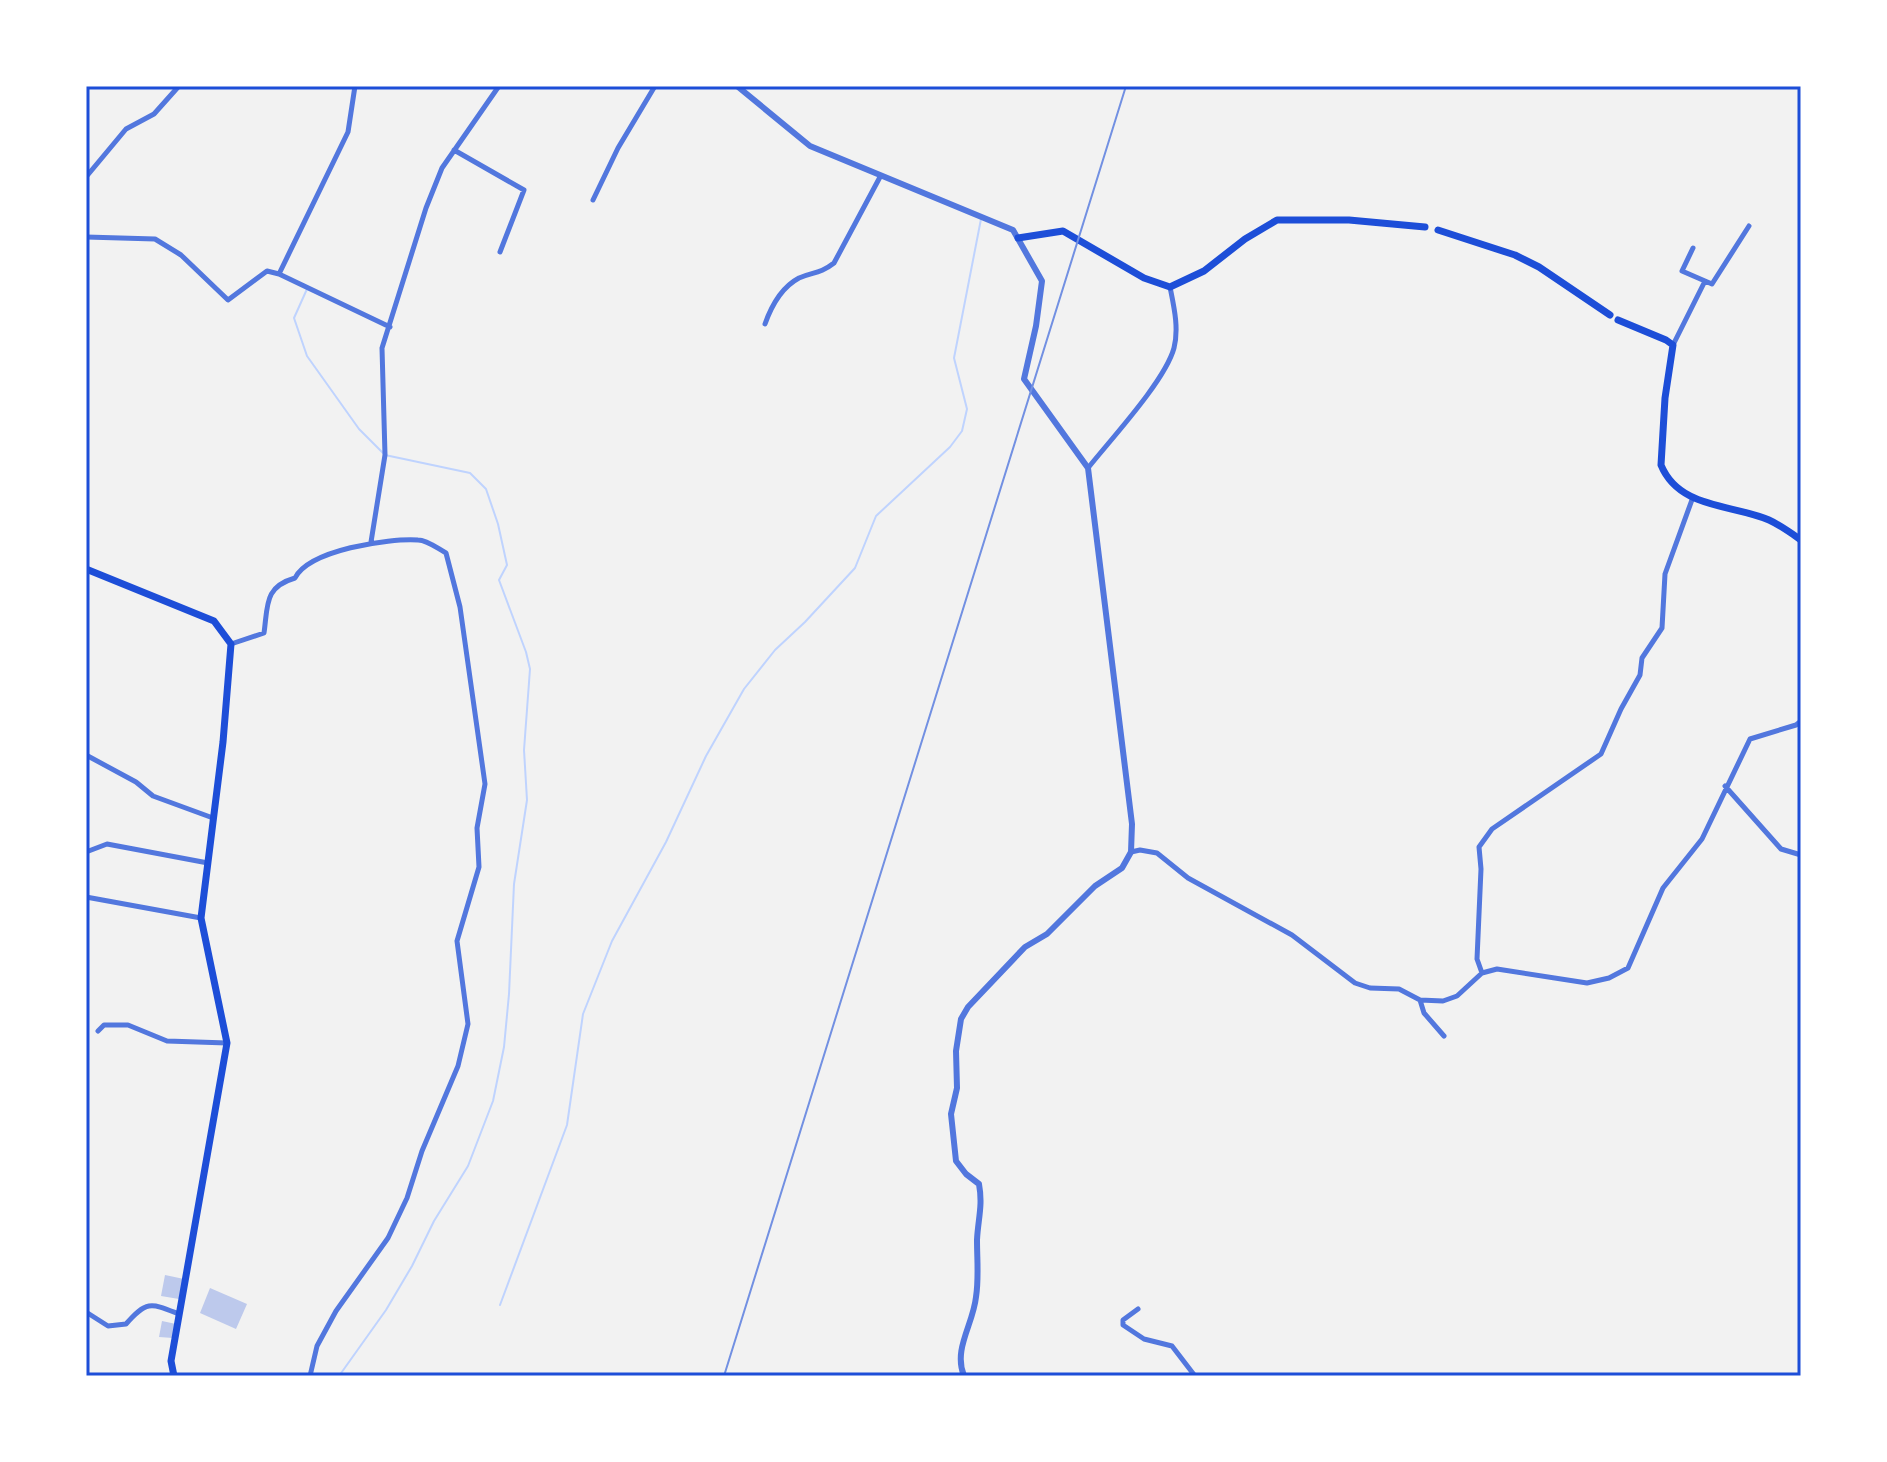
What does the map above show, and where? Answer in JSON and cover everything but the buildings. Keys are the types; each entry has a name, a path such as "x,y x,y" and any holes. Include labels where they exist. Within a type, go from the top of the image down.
{"main road":[{"path":"1018,238 1063,231 1144,278 1170,287 1204,271 1245,239 1277,220 1349,220 1425,227"},
{"path":"1438,230 1515,255 1539,267 1610,315"},
{"path":"1618,320 1673,345 1665,398 1661,465 1665,476 1693,497 1715,507 1768,520 1801,540"},
{"path":"86,569 214,621 231,644 201,918 227,1043 171,1361 174,1376"}],"street":[{"path":"86,177 126,129 154,114 179,86"},
{"path":"279,274 348,132 355,86"},
{"path":"371,542 385,455 382,348 426,208 442,168 499,86"},
{"path":"593,200 618,148 655,86"},
{"path":"737,86 810,146 1013,230 1042,281 1024,379 1088,468 1132,824 1131,852 1122,868 1095,886 1047,934 1025,947 968,1007 961,1019 956,1051 957,1088 951,1114 956,1161 979,1184 983,1204 977,1237 976,1301 960,1353 959,1364 964,1376"},
{"path":"454,150 524,190 500,252"},
{"path":"765,324 772,305 798,279 821,273 834,263 880,177"},
{"path":"1693,248 1682,271 1712,284 1749,226"},
{"path":"1425,227 1438,230"},
{"path":"86,237 155,239 181,255 228,300 267,271 390,327"},
{"path":"1673,345 1705,281"},
{"path":"1088,468 1159,379 1174,349 1176,321 1170,287"},
{"path":"1610,315 1618,320"},
{"path":"1482,973 1477,959 1479,847 1492,829 1601,754 1640,675 1642,658 1662,628 1665,574 1693,497"},
{"path":"231,644 264,633 269,596 279,583 295,578 300,569 338,550 371,542 421,540 446,553 460,607 485,784 477,828 479,867 457,941 468,1024 458,1066 422,1151 407,1198 388,1238 336,1311 317,1346 310,1376"},
{"path":"1131,852 1157,853 1188,878 1292,935 1355,983 1370,988 1399,989 1420,1000 1443,1001 1457,996 1482,973 1497,969 1587,983 1609,978 1628,968 1663,888 1702,839 1750,739 1801,721"},
{"path":"86,755 136,782 153,796 214,818"},
{"path":"1725,786 1781,849 1801,855"},
{"path":"86,852 107,844 208,863"},
{"path":"86,897 201,918"},
{"path":"1420,1000 1424,1013 1444,1036"},
{"path":"98,1031 104,1025 128,1025 167,1041 227,1043"},
{"path":"86,1312 108,1326 126,1324 140,1308 154,1304 179,1314"},
{"path":"1138,1309 1123,1320 1123,1325 1144,1339 1172,1346 1195,1376"},
{"path":"1183,1376 1188,1366"}],"waterway":[{"path":"500,1305 567,1125 583,1014 612,941 666,842 706,756 744,689 775,650 855,568 876,516 950,447 962,431 967,409 954,358 981,219"},
{"path":"307,289 294,318 307,356 359,429 385,455 470,473 486,489 507,565 499,580 530,669 524,750 527,800 514,884 504,1047 493,1101 468,1166 386,1310 339,1376"}],"railway":[{"path":"724,1376 1126,86"}]}
